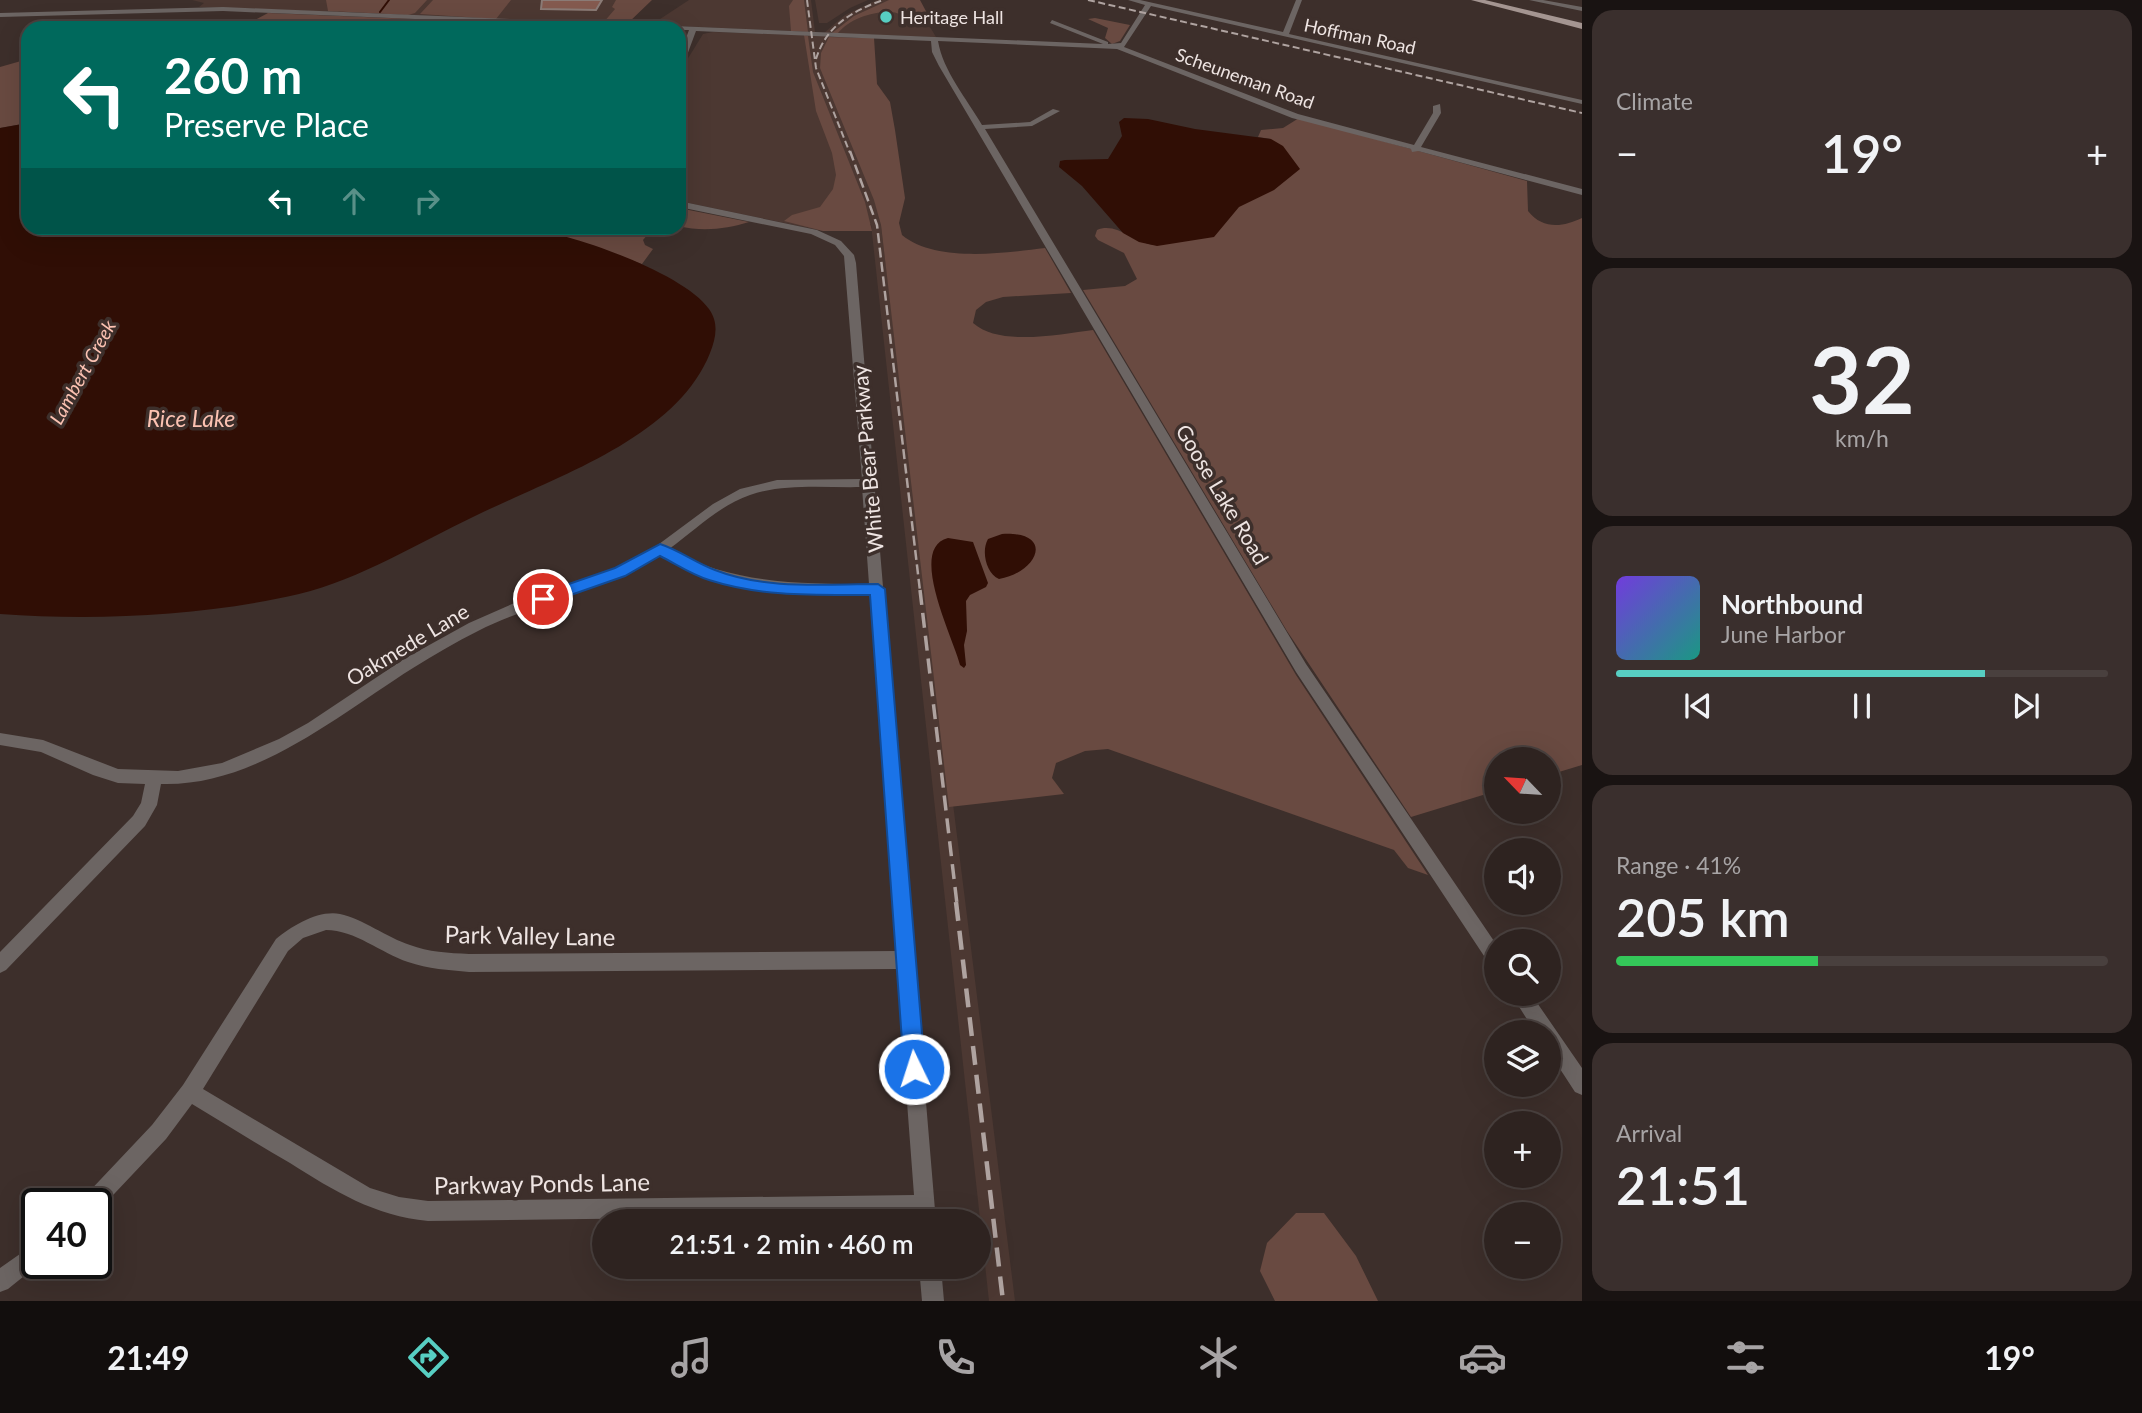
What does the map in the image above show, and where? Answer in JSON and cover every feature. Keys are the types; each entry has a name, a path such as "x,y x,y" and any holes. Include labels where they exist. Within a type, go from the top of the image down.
{"main road":[{"path":"1475,0 1582,26"},
{"path":"1503,0 1582,19"}],"street":[{"name":"Hoffman Road","path":"1131,0 1582,102"},
{"path":"1285,36 1299,0"},
{"path":"1532,0 1582,9"},
{"path":"114,11 136,1"},
{"path":"686,29 1113,47 1124,44 1149,4"},
{"path":"0,15 244,10 509,21"},
{"path":"1052,22 1113,47"},
{"path":"686,44 693,29"},
{"path":"687,51 703,29"},
{"name":"Goose Lake Road","path":"934,39 939,57 1294,657 1484,941"},
{"name":"Scheuneman Road","path":"1113,47 1295,116 1415,150 1582,192"},
{"path":"1415,150 1437,113 1437,106"},
{"path":"980,127 1032,124 1056,111"},
{"name":"White Bear Parkway","path":"686,205 809,230 830,237 849,255 878,589 925,1209"},
{"name":"Oakmede Lane","path":"0,739 43,746 118,776 155,779 202,774 254,757 313,727 409,663 463,633 517,608 620,572 660,550 731,499 758,487 778,484 869,483"},
{"path":"660,550 711,575 758,587 878,589"},
{"path":"0,964 139,821 149,805 155,779"},
{"name":"Park Valley Lane","path":"106,1188 159,1132 190,1092 282,945 297,932 326,922 349,924 409,954 469,963 906,961"},
{"path":"1561,1054 1582,1085"},
{"name":"Parkway Ponds Lane","path":"190,1092 376,1202 400,1209 428,1211 592,1212"},
{"path":"0,1281 21,1265"},
{"path":"931,1279 933,1301"}],"shaded area":[{"path":"192,0 351,0 338,12 199,7 204,3"},
{"path":"326,0 427,0 415,13 408,15 328,11"},
{"path":"413,0 644,0 611,21 399,15"},
{"path":"433,0 511,0 496,19 420,14"},
{"path":"616,0 652,0 630,21 605,21 615,9 612,7"},
{"path":"689,0 811,0 815,32 686,26 686,21 657,21"},
{"path":"793,0 804,0 808,32 791,31 789,6"},
{"path":"815,0 868,0 827,23 819,23"},
{"path":"877,0 914,0 936,37 824,33 845,15"},
{"path":"889,0 920,0 928,15 919,21 896,13 877,13 855,20 838,33 832,33 854,16"},
{"path":"268,13 412,19 410,21 253,21"},
{"path":"410,19 459,21 407,21"},
{"path":"424,19 461,21 421,21"},
{"path":"1088,19 1130,25 1120,41 1112,44 1105,38 1108,28"},
{"path":"713,32 829,36 880,218 1015,1301 989,1301 987,1279 991,1279 991,1209 979,1209 871,224 823,231 686,202 686,62 703,34"},
{"path":"804,35 808,36 813,72 865,202 872,231 823,231 784,221 792,215 820,207 833,189 836,175 832,153 816,111"},
{"path":"829,37 874,38 877,84 890,102 905,198 899,223 902,235 916,244 952,253 1045,248 1071,293 1003,297 986,302 976,310 973,323 998,335 1014,337 1093,330 1296,675 1428,875 1408,868 1394,850 1108,749 1085,751 1056,763 1052,778 1064,794 949,807 881,225 874,200 820,68 821,53"},
{"path":"21,61 21,124 0,128 0,67"},
{"path":"1299,118 1527,181 1528,211 1534,217 1554,225 1582,218 1582,765 1561,771 1561,747 1484,747 1484,795 1411,817 1287,631 1083,290 1125,286 1137,279 1124,253 1098,240 1095,236 1097,230 1118,230 1153,245 1271,139 1258,137 1261,130 1283,128"},
{"path":"686,209 749,222 714,229 688,228"},
{"path":"551,235 647,235 643,240 645,245 653,249 642,264"},
{"path":"1296,1213 1324,1213 1356,1256 1378,1301 1275,1301 1260,1271 1267,1243"}],"water":[{"path":"1124,118 1148,119 1195,129 1271,139 1283,146 1300,169 1274,190 1239,207 1214,237 1157,246 1139,242 1123,233 1082,186 1059,167 1060,161 1065,160 1108,159 1122,136 1119,122"},
{"name":"Rice Lake","path":"21,124 21,235 558,235 593,245 650,268 695,295 709,309 714,320 716,331 712,347 693,383 670,409 641,432 574,470 345,579 299,594 188,612 112,617 0,614 0,128"},
{"path":"1002,534 1030,539 1035,545 1035,553 1024,569 999,579 988,567 985,549 988,539"},
{"path":"948,538 973,542 988,583 986,587 970,595 966,601 964,668 960,665 936,596 932,576 932,558 936,545"}],"building":[{"path":"542,0 602,0 596,10 541,9"}],"waterway":[{"name":"Lambert Creek","path":"380,12 389,0"}],"railway":[{"path":"807,0 816,68 850,153"},
{"path":"816,59 826,37 842,21 883,0"},
{"path":"1088,0 1582,113"},
{"path":"850,151 877,225 920,591"},
{"path":"920,590 957,904"},
{"path":"956,902 1003,1301"}],"place":[{"name":"Heritage Hall","path":"886,17"}],"route":[{"path":"543,599 620,572 660,550 711,575 758,587 878,589 914,1069"}]}
